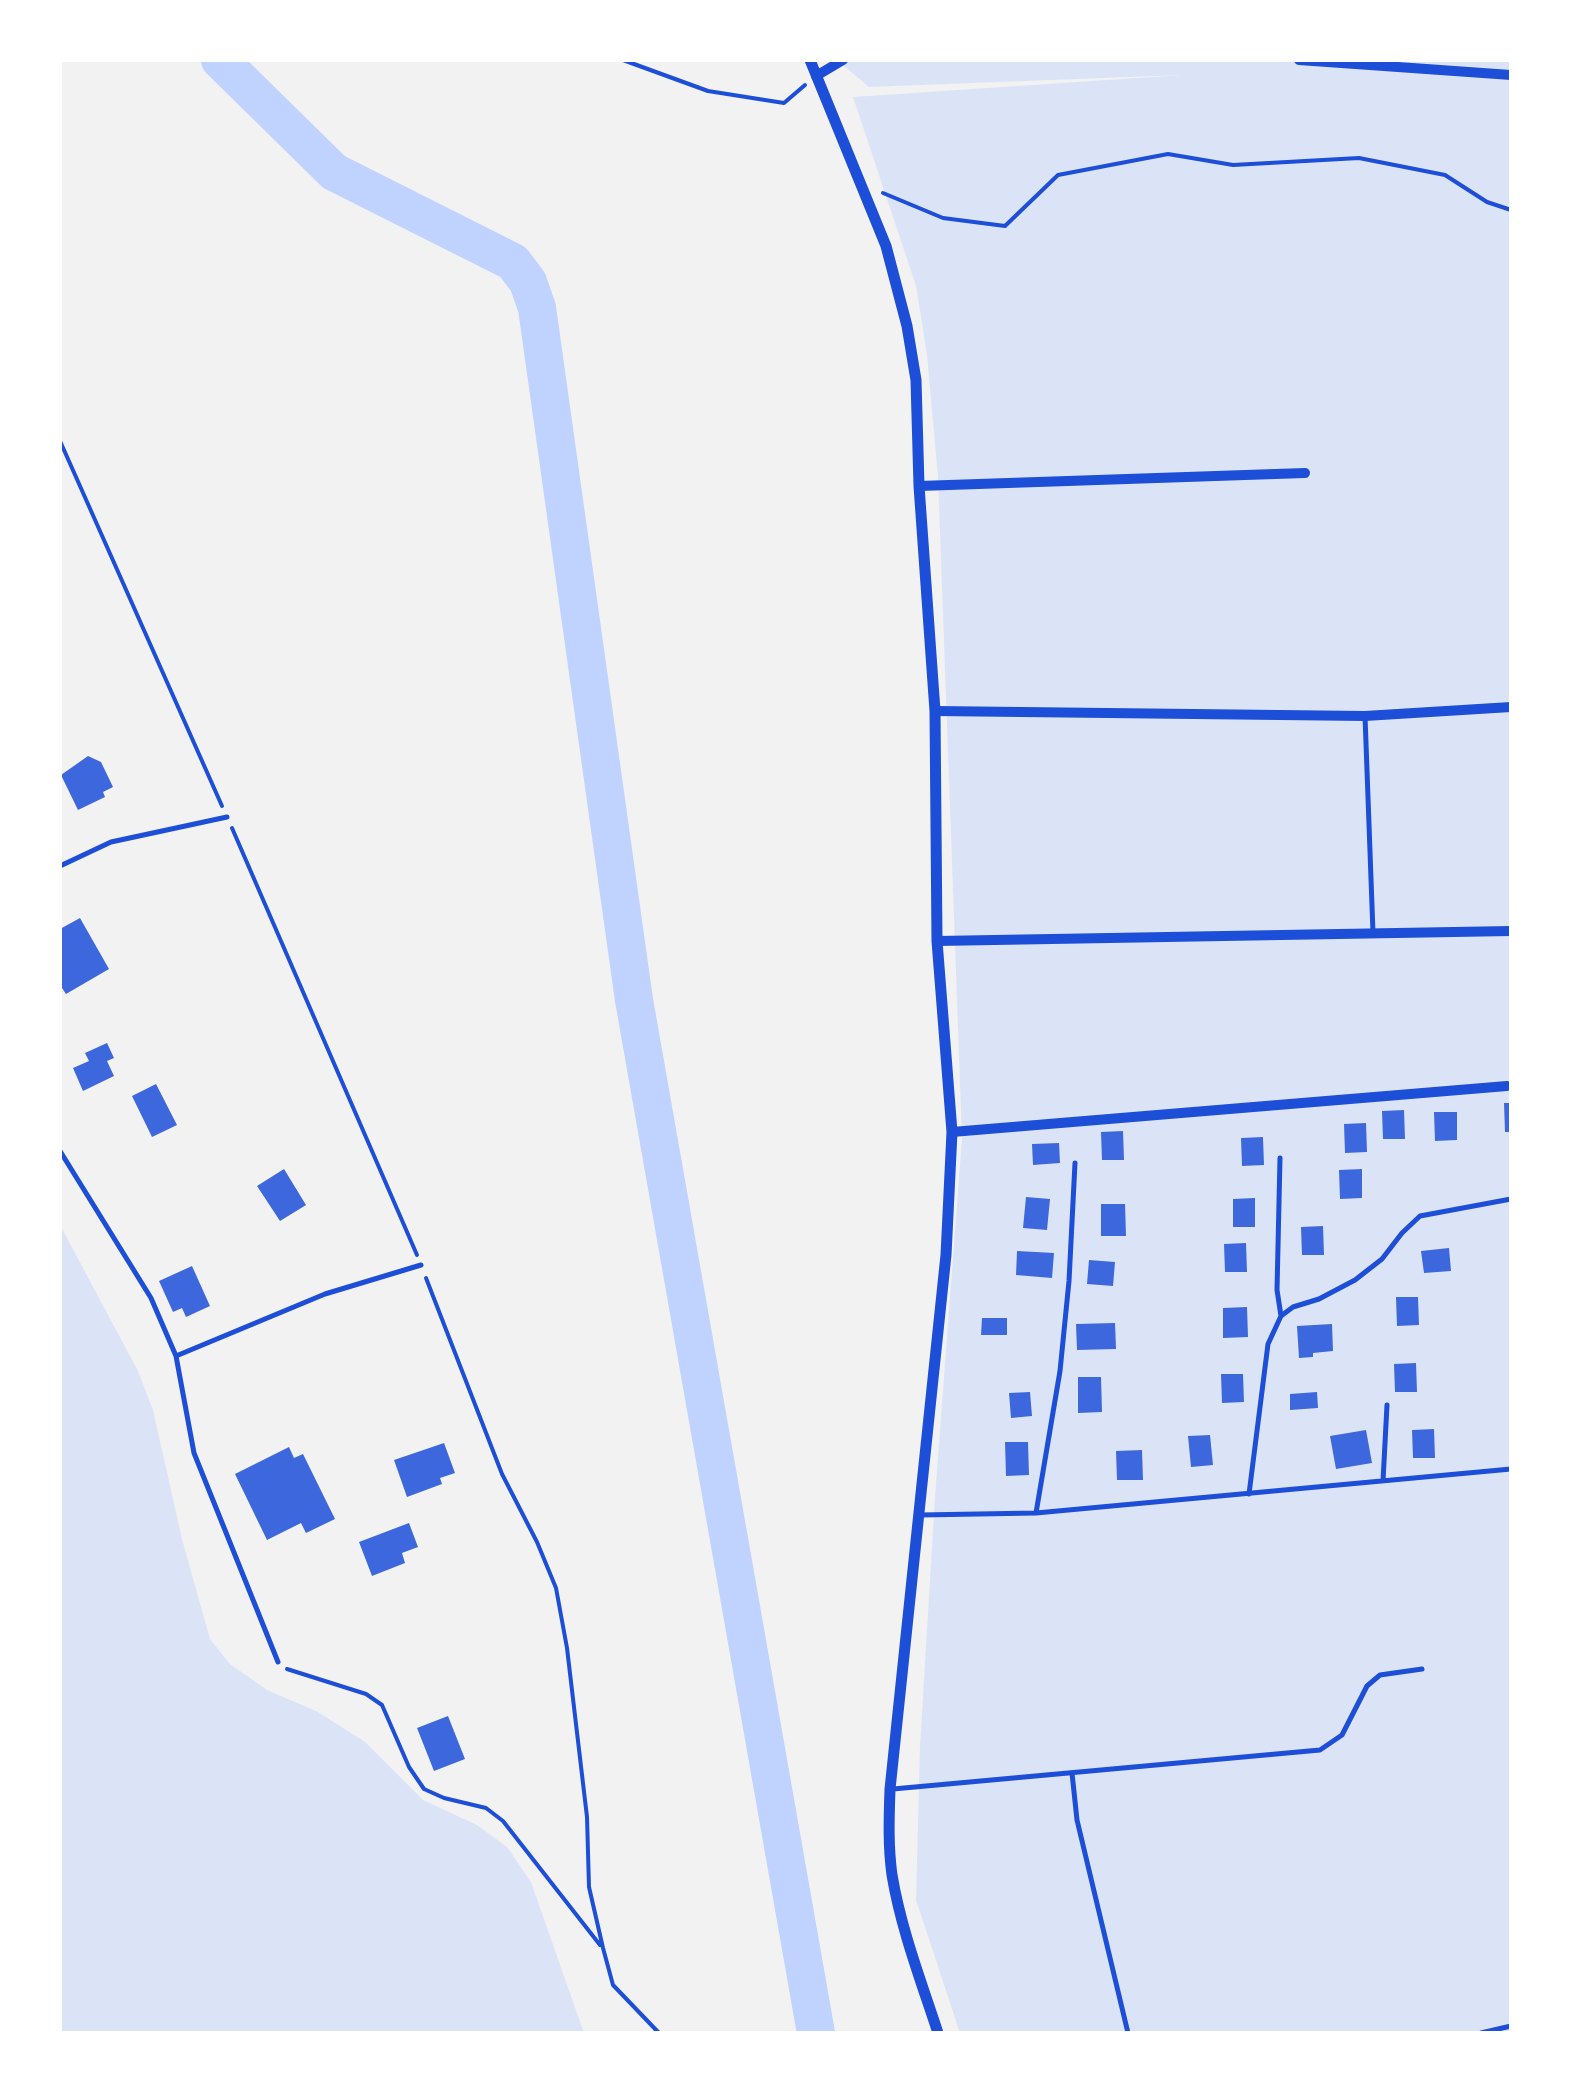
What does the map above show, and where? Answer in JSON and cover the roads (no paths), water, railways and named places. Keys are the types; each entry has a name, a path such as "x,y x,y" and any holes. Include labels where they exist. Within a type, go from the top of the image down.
{"street":[{"path":"810,60 886,246 907,326 916,380 919,486 940,712 938,941 957,1131 890,1789 892,1876 907,1938 938,2033"},
{"path":"816,76 844,60"},
{"path":"1300,60 1446,65 1511,75"},
{"path":"919,486 1305,474"},
{"path":"940,712 1366,716 1511,707"},
{"path":"938,941 1511,932"},
{"path":"957,1131 1507,1086"}],"lane":[{"path":"1366,716 1373,934"},
{"path":"60,866 110,842 227,817"},
{"path":"60,1151 152,1298 176,1356 194,1453 278,1662"},
{"path":"1280,1158 1277,1290 1281,1316"},
{"path":"1036,1513 1066,1317 1074,1164"},
{"path":"1249,1494 1268,1344 1281,1316 1355,1280 1382,1259 1420,1216 1511,1199"},
{"path":"176,1356 325,1294 421,1264"},
{"path":"1382,1481 1386,1405"},
{"path":"917,1514 1036,1513 1511,1468"},
{"path":"890,1789 1320,1750 1342,1735 1367,1686 1380,1675 1422,1669"},
{"path":"1072,1773 1077,1820 1128,2033"},
{"path":"1481,2033 1511,2026"}],"waterway":[{"path":"220,60 334,172 513,262 528,282 537,308 634,1000 816,2033"}]}
